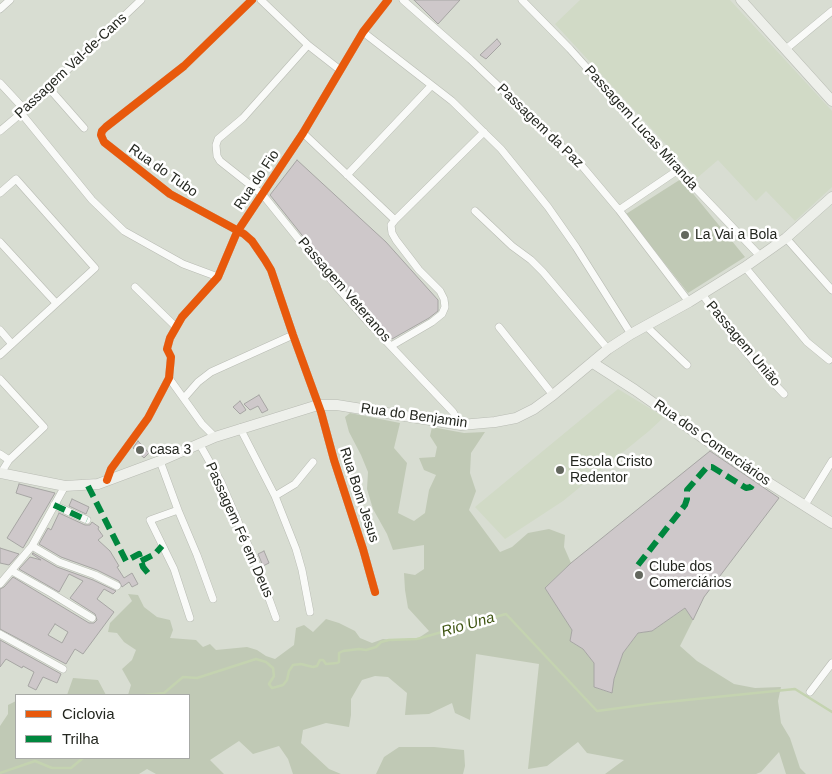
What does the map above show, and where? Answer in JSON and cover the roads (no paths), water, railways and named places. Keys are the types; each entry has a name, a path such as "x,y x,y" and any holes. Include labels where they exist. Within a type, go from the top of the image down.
{"main road":[{"path":"740,0 831,98"},
{"name":"Rua do Benjamin","path":"0,473 65,486 98,483 160,461 199,443 240,428 318,405 337,405 461,425 516,418 534,409 553,395 608,349 745,267 786,238 832,197"},
{"name":"Rua dos Comerciários","path":"593,363 635,390 747,469 832,523"}],"street":[{"path":"0,9 10,0"},
{"name":"Passagem Val-de-Cans","path":"0,131 23,112 141,0"},
{"name":"Rua do Tubo","path":"252,0 184,66 106,127 101,135 104,142 170,194 237,232 244,234 252,242 268,265 292,336"},
{"path":"261,0 308,45 340,70"},
{"name":"Rua do Fio","path":"98,483 111,469 148,418 169,378 171,357 167,349 182,317 218,277 237,232 303,134 363,32 388,0"},
{"name":"Passagem da Paz","path":"403,0 470,59 582,166 619,210 689,302"},
{"name":"Passagem Lucas Miranda","path":"522,0 570,49 678,170 760,256"},
{"path":"786,49 832,11"},
{"path":"363,32 452,101 501,149 548,207 631,334"},
{"name":"Passagem Veteranos","path":"308,45 243,118 218,139 216,151 220,161 262,195 337,287 454,412 461,425"},
{"path":"0,83 92,200 124,231 183,264 218,277"},
{"path":"347,175 431,86"},
{"path":"48,87 84,128"},
{"path":"391,346 432,322 442,314 445,307 444,299 440,292 419,270 396,240 392,233 391,225 484,132"},
{"path":"303,134 394,220"},
{"path":"619,210 678,170"},
{"path":"0,193 16,179 95,268 0,355"},
{"path":"476,211 512,246 532,260 608,349"},
{"path":"786,238 832,290"},
{"path":"0,242 56,303"},
{"path":"745,267 807,342 828,360"},
{"path":"135,287 176,327"},
{"name":"Passagem União","path":"702,294 735,339 784,394"},
{"path":"646,326 687,365"},
{"path":"499,327 553,395"},
{"path":"0,330 12,344"},
{"path":"184,398 198,382 211,372 292,336"},
{"name":"Rua Bom Jesus","path":"292,336 318,405 375,592"},
{"path":"169,378 202,424 215,437"},
{"path":"0,379 44,427 9,460 0,473"},
{"path":"240,428 275,496 302,570 310,612"},
{"name":"Passagem Fé em Deus","path":"199,443 220,482 258,568 276,618"},
{"path":"0,454 9,460"},
{"path":"805,505 832,460"},
{"path":"160,461 214,599"},
{"path":"275,496 295,484 313,462"},
{"path":"0,584 32,546 65,486"},
{"path":"54,505 87,520"},
{"path":"178,510 150,520 174,569 190,618"},
{"path":"32,546 54,560 95,575 117,586"},
{"path":"12,571 51,592 92,618"},
{"path":"0,634 63,669"},
{"path":"810,692 832,663"}],"waterway":[{"name":"Rio Una","path":"154,694 164,693 183,677 197,678 256,659 266,662 273,668 274,676 269,684 272,688 283,685 293,665 301,664 313,667 317,666 320,660 323,660 326,664 337,663 339,662 339,653 343,651 366,650 389,640 417,639 506,614 597,711 795,689 832,712"},
{"name":"Rio Una","path":"0,773 35,761 52,768 71,768 82,759"}],"place":[{"name":"La Vai a Bola","path":"685,235"},
{"name":"casa 3","path":"140,450"},
{"name":"Escola Cristo Redentor","path":"560,470"},
{"name":"Clube dos Comerciários","path":"639,575"}]}
